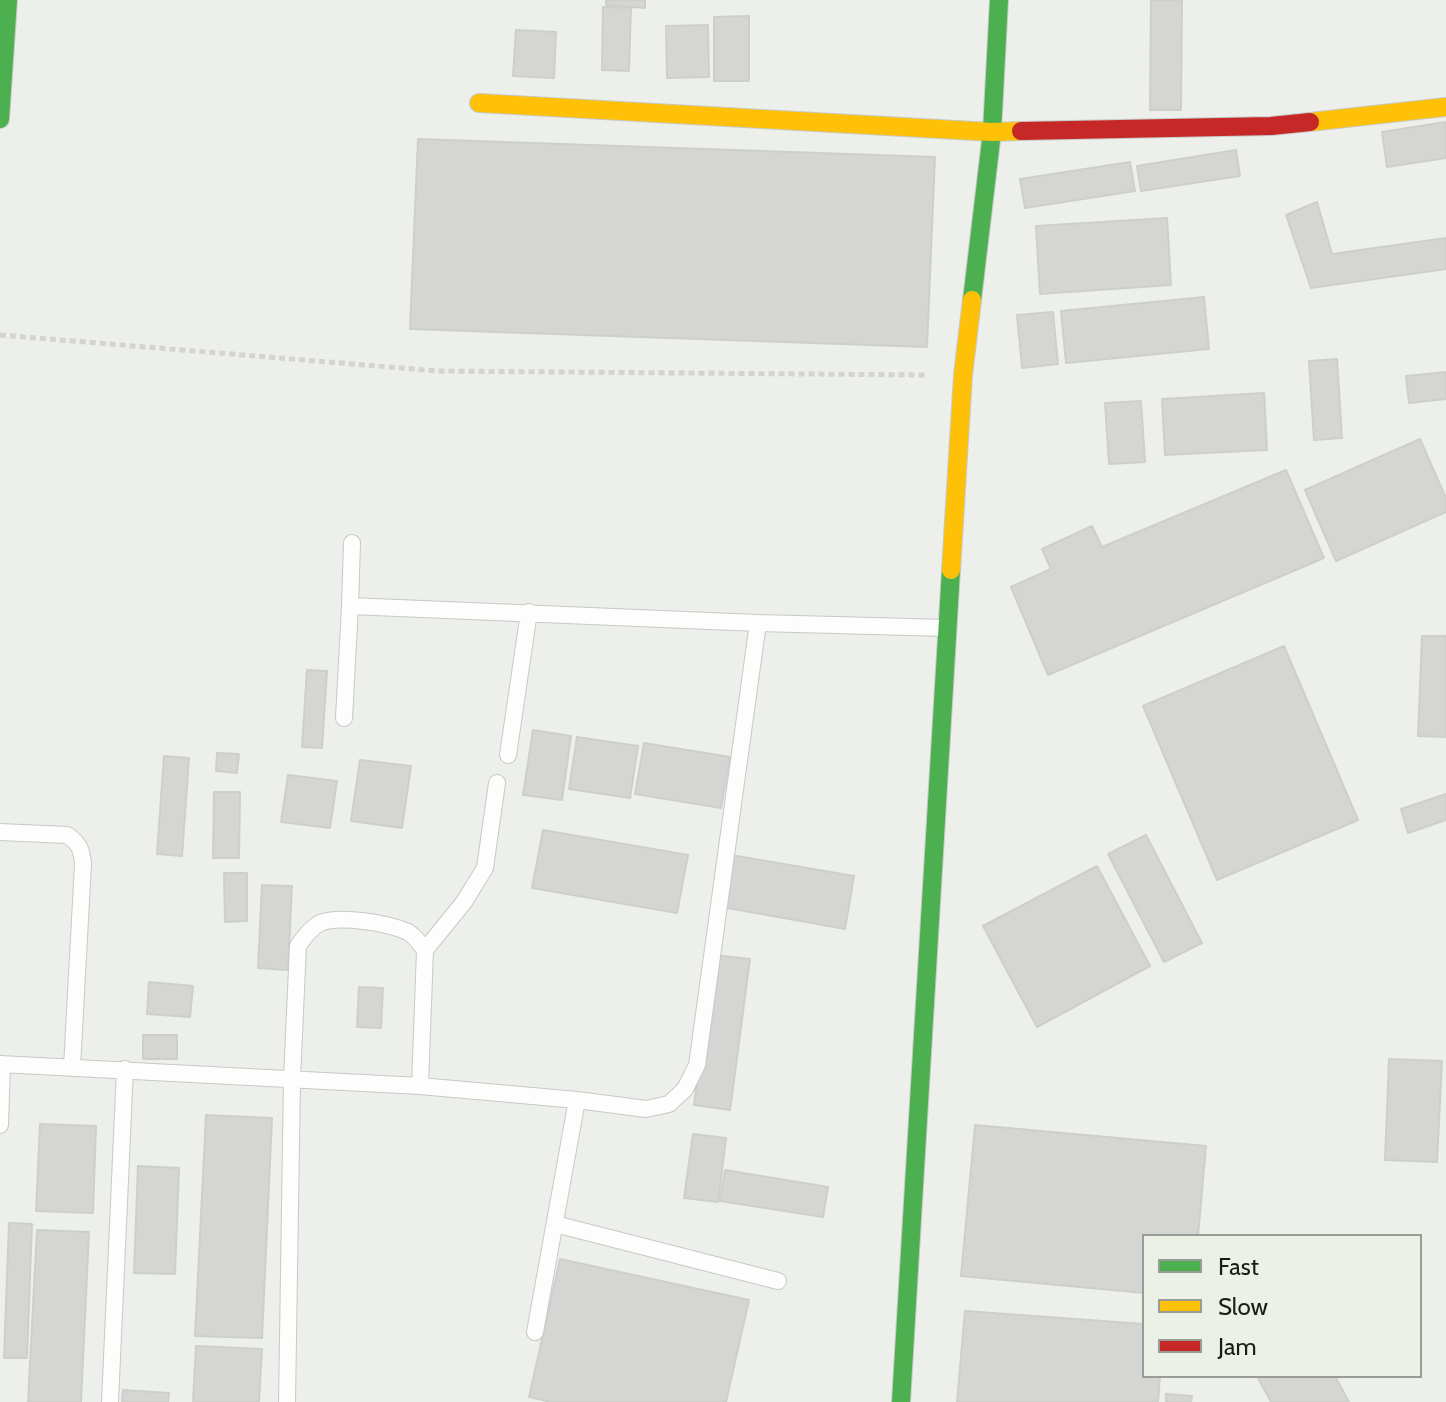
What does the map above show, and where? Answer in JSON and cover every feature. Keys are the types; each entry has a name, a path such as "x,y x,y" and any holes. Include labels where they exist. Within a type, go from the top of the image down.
{"street":[{"path":"0,119 1,52 8,0"},
{"path":"901,1402 963,375 992,132 999,0"},
{"path":"479,103 992,132 1271,126 1446,107"}],"lane":[{"path":"344,718 352,543"},
{"path":"350,606 948,628"},
{"path":"508,755 529,612"},
{"path":"0,1125 1,1064 420,1086 646,1109 669,1104 685,1089 697,1065 758,623"},
{"path":"420,1086 425,950 464,902 485,868 497,783"},
{"path":"0,832 67,835 82,851 72,1067"},
{"path":"287,1402 292,1079 298,946 321,923 346,920 387,925 411,933 425,950"},
{"path":"110,1402 125,1069"},
{"path":"535,1332 577,1100"},
{"path":"555,1224 778,1281"}],"path":[{"path":"0,335 438,371 963,375"}],"building":[{"path":"606,0 645,0 645,8 606,5"},
{"path":"1151,0 1182,0 1181,110 1150,110"},
{"path":"603,7 631,8 629,71 602,70"},
{"path":"749,16 749,81 714,81 714,17"},
{"path":"708,25 709,77 667,78 666,26"},
{"path":"516,30 556,32 554,78 513,76"},
{"path":"1446,122 1446,158 1387,167 1382,132"},
{"path":"418,139 935,157 927,347 410,329"},
{"path":"1236,150 1240,176 1141,191 1137,166"},
{"path":"1130,162 1135,191 1025,208 1020,179"},
{"path":"1317,202 1332,254 1446,238 1446,269 1311,288 1286,215"},
{"path":"1167,218 1171,285 1040,294 1036,226"},
{"path":"1204,297 1209,349 1066,363 1061,311"},
{"path":"1053,312 1058,364 1022,368 1017,315"},
{"path":"1337,359 1342,438 1314,440 1309,361"},
{"path":"1446,372 1446,399 1409,403 1406,376"},
{"path":"1264,393 1267,450 1165,455 1162,399"},
{"path":"1141,401 1145,462 1109,464 1105,403"},
{"path":"1420,439 1446,498 1446,512 1336,561 1305,490"},
{"path":"1286,470 1324,558 1048,675 1011,587 1051,569 1042,549 1092,526 1102,547"},
{"path":"1422,636 1446,636 1446,737 1418,736"},
{"path":"1284,646 1358,820 1217,880 1143,706"},
{"path":"307,670 327,671 322,748 302,747"},
{"path":"533,730 571,736 562,800 523,795"},
{"path":"577,737 638,746 630,798 569,789"},
{"path":"644,743 730,757 721,808 635,794"},
{"path":"217,753 239,754 237,773 216,771"},
{"path":"164,756 189,758 182,856 157,854"},
{"path":"360,760 411,766 402,828 351,821"},
{"path":"288,775 337,781 330,828 281,822"},
{"path":"214,792 240,792 239,858 213,858"},
{"path":"1446,794 1446,820 1408,833 1401,809"},
{"path":"543,830 688,855 677,913 532,888"},
{"path":"1146,835 1202,943 1164,962 1108,854"},
{"path":"731,855 854,876 845,929 722,907"},
{"path":"1097,866 1150,966 1037,1027 983,926"},
{"path":"224,873 247,873 247,921 225,922"},
{"path":"262,885 292,886 288,970 258,968"},
{"path":"714,955 750,959 730,1110 694,1105"},
{"path":"149,982 193,986 190,1017 147,1014"},
{"path":"359,987 383,988 381,1028 357,1027"},
{"path":"143,1035 177,1035 177,1059 143,1059"},
{"path":"1389,1059 1442,1061 1437,1162 1385,1160"},
{"path":"206,1115 272,1118 262,1338 195,1336"},
{"path":"40,1124 96,1126 93,1213 36,1211"},
{"path":"975,1125 1206,1146 1198,1234 1142,1234 1142,1293 961,1276"},
{"path":"693,1134 726,1138 718,1202 684,1198"},
{"path":"138,1166 179,1168 175,1274 134,1273"},
{"path":"725,1170 828,1187 823,1217 720,1201"},
{"path":"9,1223 32,1224 27,1358 4,1358"},
{"path":"37,1230 89,1232 81,1402 28,1402"},
{"path":"560,1259 749,1300 726,1402 551,1402 529,1397"},
{"path":"965,1311 1142,1324 1142,1378 1160,1378 1158,1402 957,1402"},
{"path":"196,1346 262,1349 259,1402 193,1402"},
{"path":"1258,1378 1336,1378 1349,1402 1271,1402"},
{"path":"123,1390 169,1393 168,1402 122,1402"},
{"path":"1166,1394 1192,1396 1191,1402 1166,1402"}],"traffic: fast":[{"path":"0,119 8,0"},
{"path":"972,300 992,132 999,0"},
{"path":"901,1402 951,570"}],"traffic: slow":[{"path":"479,103 992,132 1021,131"},
{"path":"1310,122 1446,107"},
{"path":"951,570 963,375 972,300"}],"traffic: jam":[{"path":"1021,131 1271,126 1310,122"}]}
